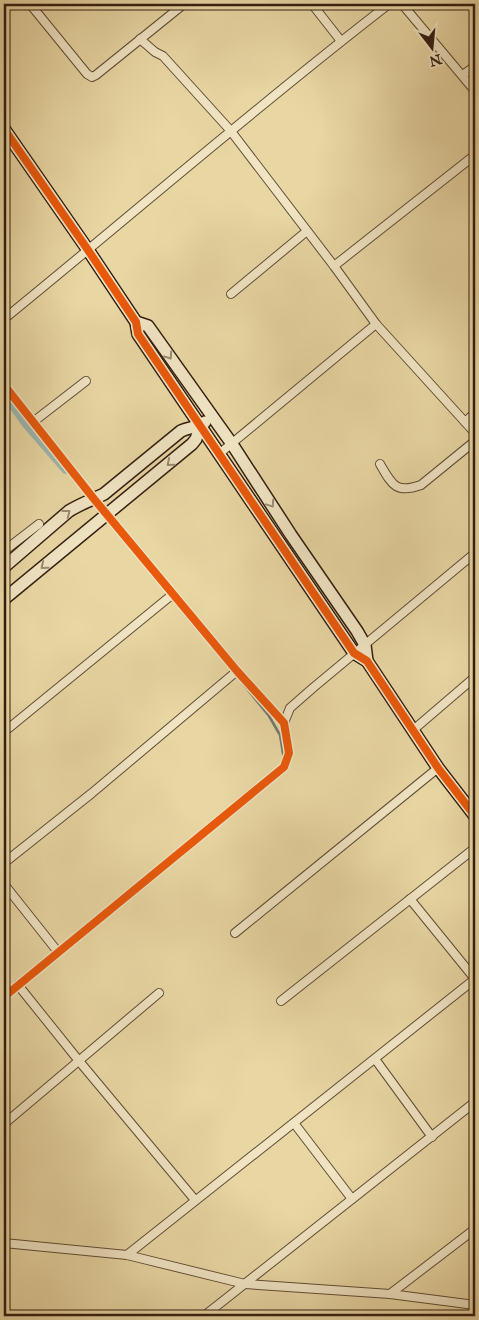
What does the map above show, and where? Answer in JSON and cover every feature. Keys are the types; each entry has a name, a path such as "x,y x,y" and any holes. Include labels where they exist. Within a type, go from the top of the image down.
{"street":[{"path":"4,8 9,4"},
{"path":"30,4 87,74 92,77 184,4"},
{"path":"312,4 341,41"},
{"path":"4,319 230,130 389,4"},
{"path":"402,4 475,91"},
{"path":"140,39 155,52 163,56 230,130 376,324 475,434"},
{"path":"463,76 475,66"},
{"path":"4,128 136,322 138,334 309,588 354,653 367,661 438,768 475,816"},
{"path":"334,266 475,155"},
{"path":"231,294 307,231"},
{"path":"136,322 148,326 232,444 365,645 367,661"},
{"path":"219,454 376,324"},
{"path":"172,384 183,376"},
{"path":"33,422 86,381"},
{"path":"4,385 107,515 237,671 284,723"},
{"path":"466,422 475,413"},
{"path":"4,567 69,511 104,494 181,431 186,428 200,426 212,417"},
{"path":"4,599 192,444 196,439 200,426"},
{"path":"380,464 395,487 412,488 421,485 475,441"},
{"path":"238,483 251,474"},
{"path":"5,548 38,524"},
{"path":"4,997 284,767 289,753 284,723 290,708 475,553"},
{"path":"309,588 321,579"},
{"path":"4,732 174,594"},
{"path":"4,864 237,671"},
{"path":"412,730 475,677"},
{"path":"235,933 438,768"},
{"path":"280,1002 475,848"},
{"path":"4,884 58,952"},
{"path":"127,1255 475,979 410,899"},
{"path":"18,985 79,1062 196,1200"},
{"path":"4,1124 160,993"},
{"path":"375,1060 432,1137"},
{"path":"204,1316 475,1102"},
{"path":"294,1123 352,1199"},
{"path":"390,1294 475,1229"},
{"path":"4,1243 127,1255 245,1284 390,1294 475,1305"}],"waterway":[{"path":"4,392 27,424 66,469"},
{"path":"173,600 197,629"},
{"path":"235,674 269,716 280,735 284,760"}],"cycle path":[{"path":"4,129 88,250 136,322 138,334 354,653 367,661 438,768 475,816"},
{"path":"4,385 94,499 237,671 284,723 289,753 284,767 4,997"}]}
